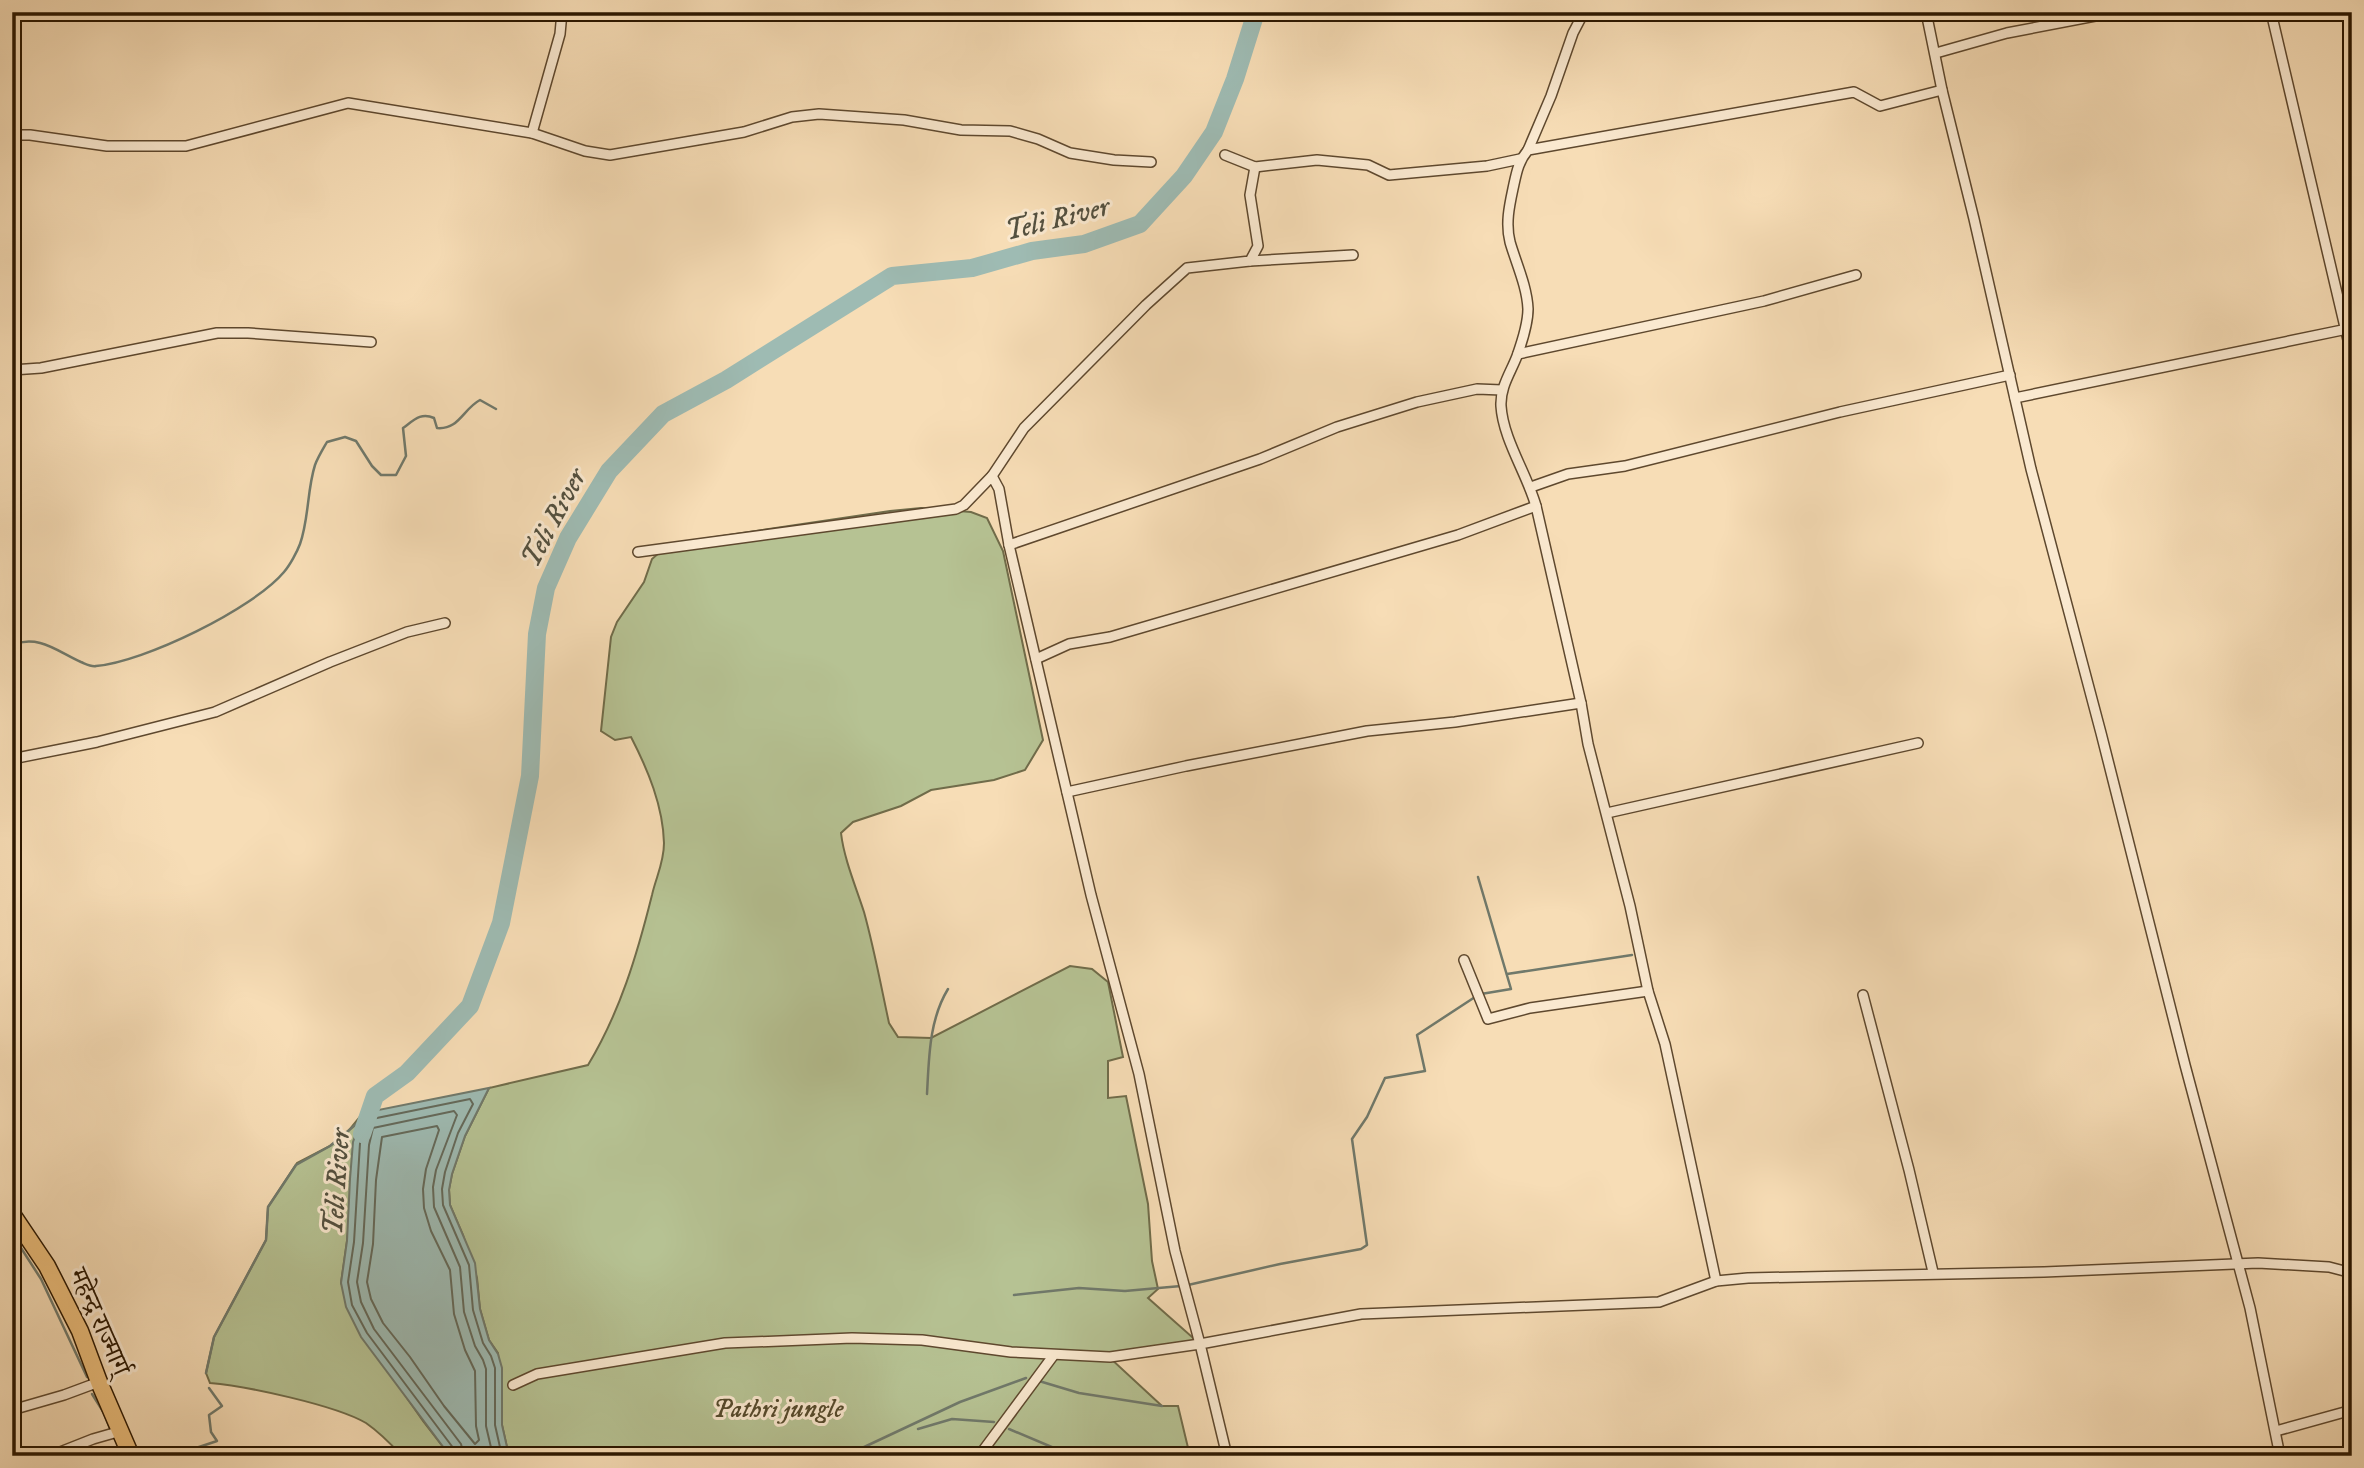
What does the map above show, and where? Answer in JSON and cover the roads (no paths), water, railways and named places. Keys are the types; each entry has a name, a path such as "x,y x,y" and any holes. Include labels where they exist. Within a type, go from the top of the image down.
{"highway":[{"name":"महेन्द्र राज्मार्ग्","path":"12,1214 47,1266 80,1331 131,1456"}],"street":[{"path":"532,133 559,34 562,12"},
{"path":"1584,12 1573,33 1552,96 1528,150 1520,159 1508,214 1510,242 1516,256 1528,308 1518,354 1502,390 1501,407 1514,453 1531,487 1536,506 1588,744 1630,906 1648,991 1665,1044 1716,1281"},
{"path":"1926,12 2031,469 2250,1308 2280,1456"},
{"path":"1936,53 2007,33 2116,12"},
{"path":"2271,12 2348,329 2352,357"},
{"path":"1528,150 1854,92 1880,106 1942,90"},
{"path":"12,135 107,146 186,146 348,103 532,133 585,151 610,155 744,132 792,117 819,114 904,120 961,130 1010,131 1038,139 1070,153 1151,162"},
{"path":"1225,155 1255,167 1317,160 1368,165 1389,175 1398,176 1487,166 1520,159"},
{"path":"1250,261 1258,246 1250,195 1255,167"},
{"path":"638,552 956,509 964,505 992,476 1024,428 1146,305 1187,268 1353,255"},
{"path":"1518,354 1764,300 1856,275"},
{"path":"2015,398 2348,329"},
{"path":"12,370 41,368 217,333 371,342"},
{"path":"1531,487 1568,474 1625,466 1840,412 2010,375"},
{"path":"1009,545 1260,459 1337,427 1417,402 1477,389 1502,390"},
{"path":"992,476 999,489 1009,545 1091,895 1139,1074 1175,1251 1227,1456"},
{"path":"1036,659 1069,644 1110,637 1458,536 1536,506"},
{"path":"12,759 97,742 215,712 407,632 445,623"},
{"path":"1067,792 1367,731 1455,722 1581,703"},
{"path":"1607,813 1918,743"},
{"path":"1464,960 1488,1019 1530,1008 1648,991"},
{"path":"1863,995 1933,1272"},
{"path":"513,1385 537,1374 725,1343 766,1341 852,1338 922,1340 1052,1356 1110,1357 1200,1344 1360,1314 1659,1302 1716,1281 1748,1278 1933,1272 2044,1272 2238,1263 2329,1267 2352,1273"},
{"path":"979,1456 1052,1356"},
{"path":"12,1410 99,1382"},
{"path":"2276,1432 2352,1410"},
{"path":"50,1456 93,1439 121,1432"}],"water":[{"path":"489,1088 465,1136 449,1190 450,1205 475,1263 480,1309 489,1340 498,1354 502,1368 502,1425 509,1456 450,1456 361,1337 346,1307 341,1283 347,1241 353,1142 363,1113"}],"waterway":[{"name":"Teli River","path":"362,1134 375,1096 407,1073 470,1006 501,923 530,776 537,634 546,588 568,538 609,471 663,414 726,380 892,276 972,268 1032,251 1084,244 1140,224 1184,176 1214,132 1235,79 1256,12"},
{"name":"Teli River","path":"12,645 22,642 40,643 94,666 141,655 196,631 248,602 289,566 303,534 315,465 327,442 345,437 356,441 381,475 396,475 406,456 403,428 414,420 429,416 434,418 437,428 444,428 451,426 480,400 496,409"},
{"path":"1478,877 1511,989 1481,994"},
{"path":"1507,974 1632,955"},
{"path":"927,1094 934,1026 948,989"},
{"path":"1188,1285 1361,1249 1367,1245 1352,1139 1367,1117 1385,1078 1425,1071 1417,1035 1475,997"},
{"path":"206,1373 214,1337 266,1240 268,1207 296,1165 330,1146 360,1121"},
{"path":"12,1234 41,1279 87,1377"},
{"path":"1014,1295 1079,1288 1125,1291 1181,1286"},
{"path":"845,1456 960,1402 1026,1378"},
{"path":"1039,1381 1079,1393 1162,1406"},
{"path":"172,1456 217,1441 211,1432 209,1415 222,1406 209,1388"},
{"path":"92,1394 111,1431"},
{"path":"918,1429 952,1419 994,1422"},
{"path":"1009,1429 1073,1456"},
{"path":"113,1449 117,1456"}],"park label":[{"name":"Pathri jungle","path":"778,1409"}]}
